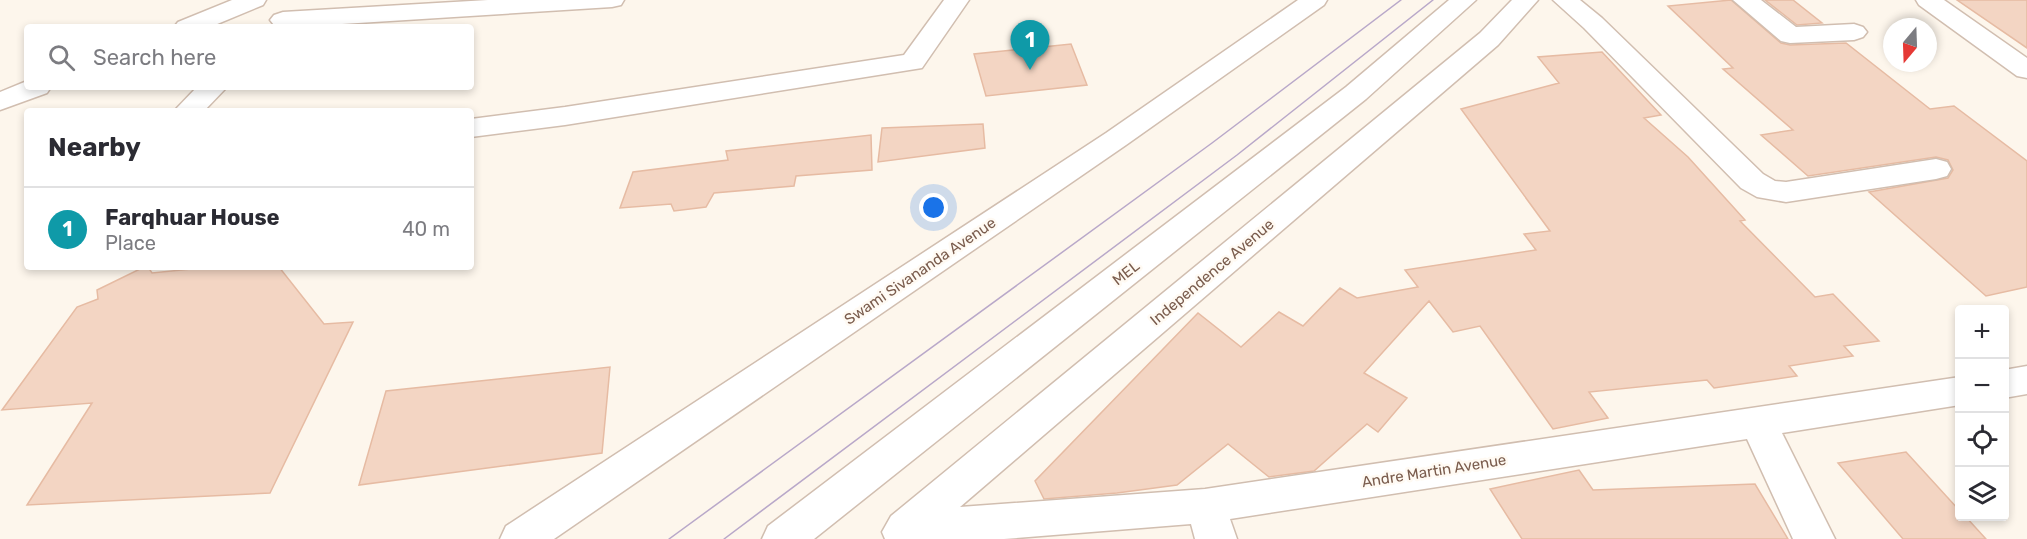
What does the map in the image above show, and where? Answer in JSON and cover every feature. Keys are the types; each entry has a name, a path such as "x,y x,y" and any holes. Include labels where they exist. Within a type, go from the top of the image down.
{"street":[{"path":"194,24 254,0"},
{"path":"279,24 299,0"},
{"path":"279,24 612,0"},
{"path":"474,128 565,116 913,62 957,0"},
{"name":"Swami Sivananda Avenue","path":"521,539 1116,140 1315,0"},
{"name":"MEL","path":"783,539 1356,93 1464,0"},
{"name":"Independence Avenue","path":"899,534 1489,39 1526,0"},
{"path":"1565,0 1593,23 1752,181 1768,190 1786,192 1936,169"},
{"path":"1745,0 1790,35 1854,32"},
{"path":"1928,0 2027,70"},
{"path":"0,102 30,90"},
{"path":"191,108 210,90"},
{"path":"2009,383 2027,380"},
{"name":"Andre Martin Avenue","path":"899,534 1210,522 1758,422 1955,392"},
{"path":"1758,422 1814,539"}],"building":[{"path":"1731,0 1781,43 1790,45 1846,43 1930,109 1954,106 2027,161 2027,287 1986,296 1869,192 1948,178 1953,170 1948,160 1936,157 1808,176 1761,135 1793,130 1723,69 1733,68 1668,6"},
{"path":"1765,0 1793,0 1822,23 1797,25"},
{"path":"1957,0 2027,0 2027,48"},
{"path":"1071,44 1087,85 986,96 974,54"},
{"path":"1602,52 1661,115 1644,118 1688,157 1745,220 1740,221 1815,297 1833,294 1879,341 1844,346 1853,356 1789,366 1797,376 1714,388 1707,380 1589,392 1608,418 1553,429 1480,326 1453,332 1429,301 1364,373 1407,398 1378,432 1367,424 1314,471 1269,477 1228,444 1177,485 1044,499 1035,481 1198,313 1241,347 1279,312 1303,326 1340,288 1357,298 1418,287 1405,270 1536,250 1524,234 1550,231 1461,109 1559,83 1538,57"},
{"path":"983,124 985,148 878,162 882,128"},
{"path":"871,135 872,170 796,176 794,186 714,193 706,207 674,211 671,204 620,208 633,172 728,160 726,151"},
{"path":"138,270 150,270 152,273 182,270 281,270 324,324 353,322 270,493 27,505 92,403 2,410 77,307 98,299 97,290"},
{"path":"610,367 602,453 359,485 386,391"},
{"path":"1906,452 1955,506 1955,521 1970,521 1986,539 1903,539 1838,463"},
{"path":"1579,470 1593,490 1755,484 1788,539 1522,539 1490,489"}],"tram line":[{"path":"669,539 1212,143 1401,0"},
{"path":"724,539 1237,155 1433,0"}],"place":[{"name":"Farqhuar House","path":"1030,70"}]}
